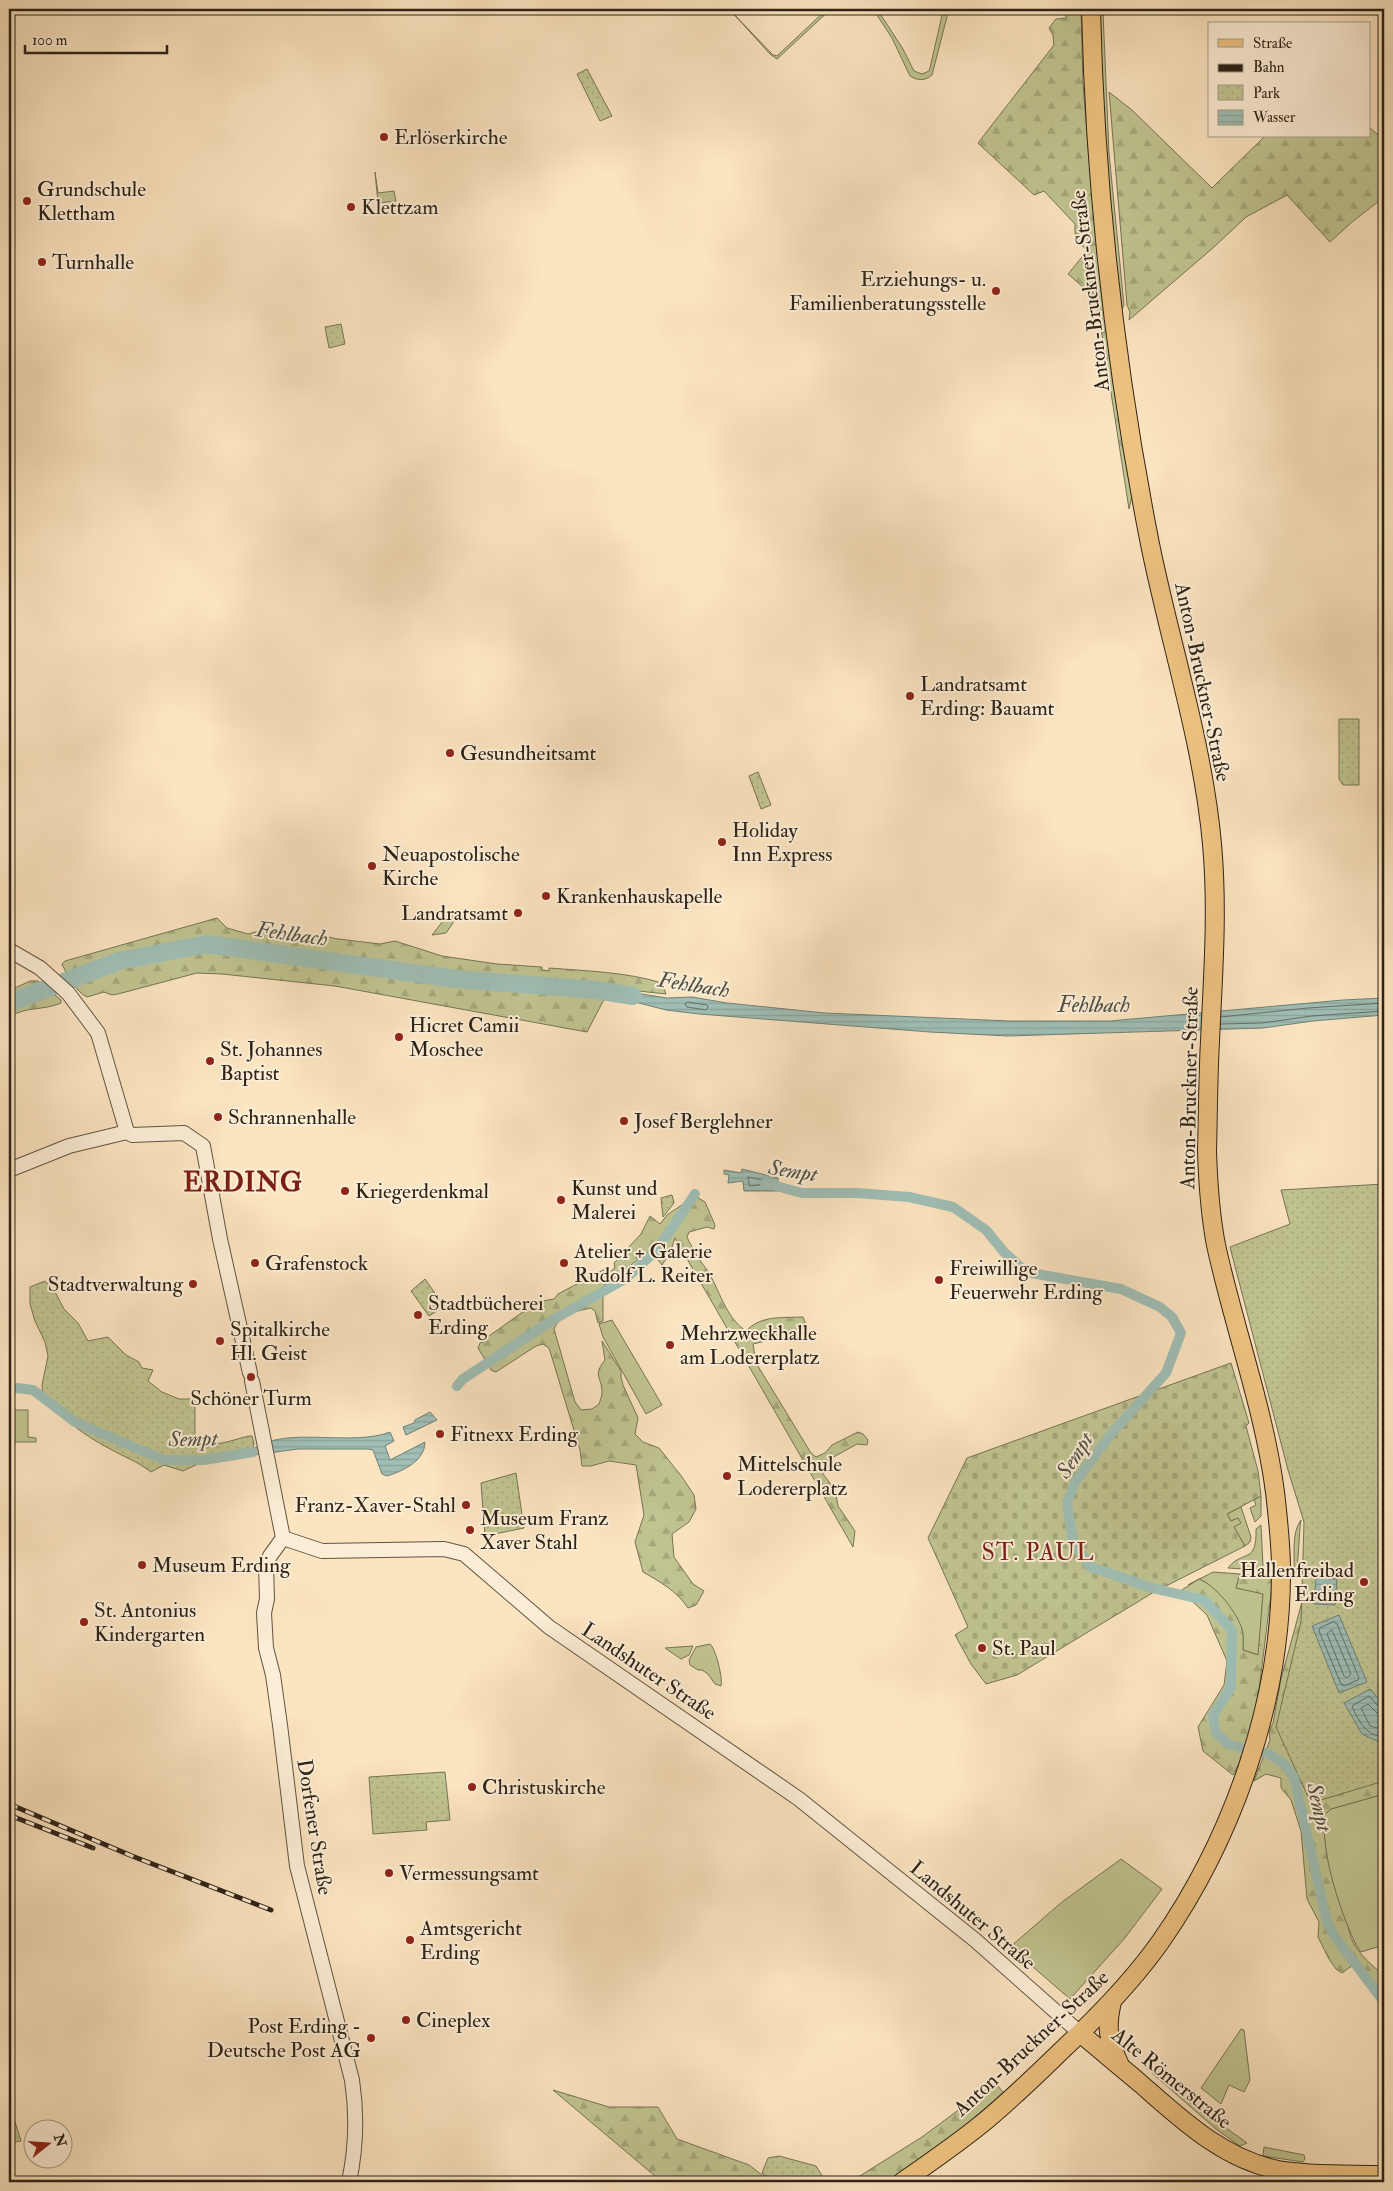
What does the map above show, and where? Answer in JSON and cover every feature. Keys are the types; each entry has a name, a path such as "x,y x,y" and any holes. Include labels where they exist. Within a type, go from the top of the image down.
{"main road":[{"name":"Anton-Bruckner-Straße","path":"902,2182 980,2125 1080,2033 1112,2002 1160,1942 1198,1880 1228,1818 1256,1737 1270,1677 1279,1624 1282,1568 1280,1537 1265,1432 1224,1277 1213,1222 1207,1151 1215,928 1212,842 1206,798 1191,723 1151,546 1119,365 1107,263 1097,148 1091,9"},
{"path":"1112,2002 1108,2018 1110,2044 1122,2068"},
{"name":"Alte Römerstraße","path":"1080,2033 1198,2133 1249,2162 1278,2170 1299,2173 1384,2175"}],"street":[{"path":"9,950 40,968 68,993 98,1033 127,1132 132,1135 184,1133 203,1146 218,1229 264,1438 283,1538"},
{"path":"9,1170 69,1146 127,1132"},
{"name":"Landshuter Straße","path":"283,1538 322,1551 434,1549 464,1554 549,1627 807,1805 968,1934 1080,2033"},
{"name":"Dorfener Straße","path":"283,1538 266,1565 267,1599 264,1613 266,1648 273,1675 297,1866 352,2080 356,2104 354,2157 349,2182"}],"green space":[{"path":"729,9 773,55 777,56 827,9 831,9 777,59 770,54"},
{"path":"873,9 877,9 903,49 914,71 922,74 929,71 943,11 944,9 949,9 932,75 921,80 910,76 892,38"},
{"path":"1067,9 1081,9 1083,84 1090,171 1134,487 1129,509 1099,315 1091,296 1068,274 1087,251 1075,237 1075,224 1044,191 1034,195 978,143 1054,45 1053,35 1049,28 1056,19 1066,18"},
{"path":"1098,10 1103,12 1109,153 1124,305 1122,309 1106,189"},
{"path":"587,69 612,116 600,121 577,74"},
{"path":"1109,92 1132,110 1212,188 1263,138 1370,138 1370,128 1384,140 1384,194 1379,201 1330,242 1287,195 1246,217 1129,320 1130,312 1127,305"},
{"path":"375,172 378,193 394,191 396,201 378,203"},
{"path":"341,324 345,344 329,348 325,327"},
{"path":"1339,719 1359,719 1359,785 1343,785 1339,779"},
{"path":"758,772 771,805 761,809 749,776"},
{"path":"452,915 453,923 446,933 432,935 446,917"},
{"path":"217,918 227,928 248,934 263,930 279,933 289,939 319,935 380,944 395,941 442,956 497,964 542,967 542,970 549,971 549,968 634,976 662,983 666,994 610,988 587,1032 335,986 222,974 197,973 118,994 112,995 104,992 87,997 83,995 69,978 62,964 65,961"},
{"path":"30,981 38,981 61,1000 61,1003 22,1011 9,1017 9,989"},
{"path":"1384,1184 1384,1781 1311,1803 1276,1727 1301,1622 1304,1522 1288,1470 1230,1247 1290,1224 1281,1190"},
{"path":"672,1195 674,1203 663,1217 661,1198"},
{"path":"695,1196 705,1202 715,1225 714,1229 707,1227 689,1232 687,1237 712,1278 728,1311 739,1325 746,1331 758,1322 765,1320 803,1317 805,1322 804,1329 798,1335 753,1344 756,1363 811,1453 816,1457 825,1453 832,1445 858,1432 863,1434 868,1440 867,1445 857,1444 821,1464 823,1474 835,1490 838,1506 855,1531 853,1547 675,1238 670,1253 662,1265 650,1250 603,1286 603,1321 598,1323 595,1311 591,1308 580,1310 560,1320 554,1329 575,1402 581,1410 592,1409 599,1404 601,1398 602,1387 598,1373 605,1360 602,1341 621,1371 623,1385 638,1418 635,1434 643,1442 659,1448 694,1495 696,1509 689,1522 672,1534 674,1557 693,1584 704,1591 696,1605 688,1608 674,1592 643,1572 635,1542 644,1515 636,1465 609,1461 591,1466 582,1466 580,1450 549,1348 543,1344 536,1346 496,1372 491,1370 478,1348 480,1343 484,1342 489,1336 537,1302 554,1299 558,1294 607,1268 611,1271 615,1268 614,1263 641,1234 650,1216 660,1224 667,1215"},
{"path":"425,1279 444,1306 429,1316 411,1291"},
{"path":"45,1281 54,1290 64,1309 78,1323 88,1341 108,1337 126,1355 139,1362 142,1368 153,1370 148,1381 162,1392 179,1399 194,1399 195,1437 200,1441 213,1444 252,1436 253,1448 217,1455 183,1471 164,1465 151,1472 92,1439 75,1427 43,1401 42,1385 48,1356 45,1342 35,1321 30,1304 30,1287"},
{"path":"612,1320 662,1405 646,1414 603,1337 599,1324"},
{"path":"1231,1363 1249,1423 1246,1426 1258,1471 1261,1496 1227,1514 1231,1521 1238,1518 1241,1523 1234,1527 1245,1546 1154,1592 1017,1675 986,1684 971,1664 955,1635 968,1627 928,1538 967,1458"},
{"path":"9,1410 28,1410 28,1437 36,1438 36,1442 9,1442"},
{"path":"516,1473 524,1528 485,1536 481,1483"},
{"path":"1261,1496 1261,1516 1255,1522 1250,1508 1256,1505 1254,1500"},
{"path":"1241,1507 1251,1537 1250,1542 1245,1546 1234,1527 1238,1518 1231,1521 1227,1514"},
{"path":"1301,1520 1297,1572 1294,1572 1294,1545 1296,1531"},
{"path":"1261,1525 1263,1566 1259,1570 1228,1568 1234,1562 1252,1552 1256,1540 1256,1529"},
{"path":"1213,1572 1240,1574 1236,1588 1263,1593 1259,1655 1243,1650 1242,1629 1234,1613 1212,1587 1199,1579"},
{"path":"1240,1574 1273,1578 1255,1721 1244,1754 1233,1775 1203,1751 1198,1727 1224,1685 1227,1661 1207,1615 1192,1601 1174,1595 1199,1579 1212,1587 1224,1599 1238,1619 1243,1632 1243,1650 1258,1655 1263,1594 1236,1588"},
{"path":"1302,1602 1384,1773 1384,1794 1331,1809 1324,1815 1324,1830 1330,1872 1351,1938 1367,1960 1384,1975 1384,1997 1359,1965 1350,1967 1342,1973 1336,1969 1329,1959 1318,1937 1319,1922 1307,1899 1301,1831 1291,1800 1281,1788 1281,1778 1266,1774 1254,1781 1270,1740 1269,1731 1273,1723 1281,1679"},
{"path":"710,1644 715,1652 721,1677 721,1686 715,1684 708,1674 690,1665 689,1660 696,1647"},
{"path":"693,1646 689,1655 681,1659 665,1648"},
{"path":"445,1772 450,1820 426,1822 427,1830 373,1834 369,1777"},
{"path":"1384,1794 1384,1945 1361,1952 1347,1925 1333,1885 1325,1843 1324,1815 1331,1809"},
{"path":"1121,1859 1162,1889 1124,1939 1070,1999 1010,1947 1062,1902"},
{"path":"1241,2029 1244,2030 1250,2080 1244,2092 1229,2085 1221,2104 1201,2088"},
{"path":"1147,2062 1215,2120 1247,2143 1240,2146 1216,2129 1144,2066"},
{"path":"995,2083 1005,2094 936,2150 892,2182 843,2182 855,2179 922,2137"},
{"path":"553,2090 609,2107 658,2107 677,2139 749,2165 771,2182 662,2182"},
{"path":"9,2103 21,2141 9,2143"},
{"path":"1264,2147 1304,2155 1305,2159 1303,2162 1263,2156"},
{"path":"779,2156 816,2166 826,2182 774,2182 762,2173 768,2158"}],"water":[{"path":"610,989 667,998 692,997 727,1003 825,1013 1009,1021 1110,1021 1384,998 1384,1015 1313,1021 1263,1028 1008,1036 930,1032 699,1014 666,1010 608,995"},
{"name":"Sempt","path":"742,1169 778,1178 778,1191 744,1191 743,1181 728,1183 729,1175 724,1174 724,1170 741,1173"},
{"path":"430,1412 437,1420 406,1435 403,1427 414,1423 415,1420"},
{"path":"390,1432 394,1441 385,1446 390,1460 425,1442 424,1449 417,1460 406,1468 387,1476 382,1474 373,1450 368,1449 298,1449 246,1456 241,1454 269,1442 285,1438 357,1438"},
{"path":"1316,1578 1337,1579 1335,1605 1314,1604"},
{"path":"1339,1615 1367,1682 1339,1693 1312,1626"},
{"path":"1370,1689 1384,1705 1384,1741 1379,1742 1362,1734 1344,1703"}],"waterway":[{"name":"Fehlbach","path":"9,1003 119,961 207,944 456,979 596,990 633,996"},
{"name":"Sempt","path":"765,1183 802,1193 857,1193 909,1197 953,1207 986,1230 1004,1252 1026,1272 1121,1289 1160,1307 1172,1317 1181,1333 1166,1373 1111,1434 1075,1482 1067,1503 1073,1542 1091,1567 1152,1588 1204,1600 1232,1630 1231,1687 1213,1716 1216,1733 1228,1744 1269,1754 1284,1764 1294,1777 1327,1922 1335,1937 1384,2002"},
{"name":"Sempt","path":"457,1386 463,1379 551,1321 625,1279 657,1250 695,1194"},
{"name":"Sempt","path":"9,1390 17,1388 33,1390 75,1422 164,1460 204,1460 253,1452"}],"railway":[{"path":"9,1804 132,1856 271,1910"},
{"path":"9,1815 93,1848"}],"place":[{"name":"Erlöserkirche","path":"384,137"},
{"name":"Grundschule Klettham","path":"27,201"},
{"name":"Klettzam","path":"351,207"},
{"name":"Turnhalle","path":"42,262"},
{"name":"Erziehungs- u. Familienberatungsstelle","path":"996,291"},
{"name":"Landratsamt Erding: Bauamt","path":"910,696"},
{"name":"Gesundheitsamt","path":"450,753"},
{"name":"Holiday Inn Express","path":"722,842"},
{"name":"Neuapostolische Kirche","path":"372,866"},
{"name":"Krankenhauskapelle","path":"546,896"},
{"name":"Landratsamt","path":"518,913"},
{"name":"Hicret Camii Moschee","path":"399,1037"},
{"name":"St. Johannes Baptist","path":"210,1061"},
{"name":"Schrannenhalle","path":"218,1117"},
{"name":"Josef Berglehner","path":"624,1121"},
{"name":"Kriegerdenkmal","path":"345,1191"},
{"name":"Kunst und Malerei","path":"561,1200"},
{"name":"Grafenstock","path":"255,1263"},
{"name":"Atelier + Galerie Rudolf L. Reiter","path":"564,1263"},
{"name":"Freiwillige Feuerwehr Erding","path":"939,1280"},
{"name":"Stadtverwaltung","path":"193,1284"},
{"name":"Stadtbücherei Erding","path":"418,1315"},
{"name":"Spitalkirche Hl. Geist","path":"220,1341"},
{"name":"Mehrzweckhalle am Lodererplatz","path":"670,1345"},
{"name":"Schöner Turm","path":"251,1377"},
{"name":"Fitnexx Erding","path":"440,1434"},
{"name":"Mittelschule Lodererplatz","path":"727,1476"},
{"name":"Franz-Xaver-Stahl","path":"466,1505"},
{"name":"Museum Franz Xaver Stahl","path":"470,1530"},
{"name":"Museum Erding","path":"142,1565"},
{"name":"Hallenfreibad Erding","path":"1364,1582"},
{"name":"St. Antonius Kindergarten","path":"84,1622"},
{"name":"St. Paul","path":"982,1648"},
{"name":"Christuskirche","path":"472,1787"},
{"name":"Vermessungsamt","path":"389,1873"},
{"name":"Amtsgericht Erding","path":"410,1940"},
{"name":"Cineplex","path":"406,2020"},
{"name":"Post Erding - Deutsche Post AG","path":"371,2038"}],"district":[{"name":"ERDING","path":"243,1182"},
{"name":"ST. PAUL","path":"1038,1552"}]}
